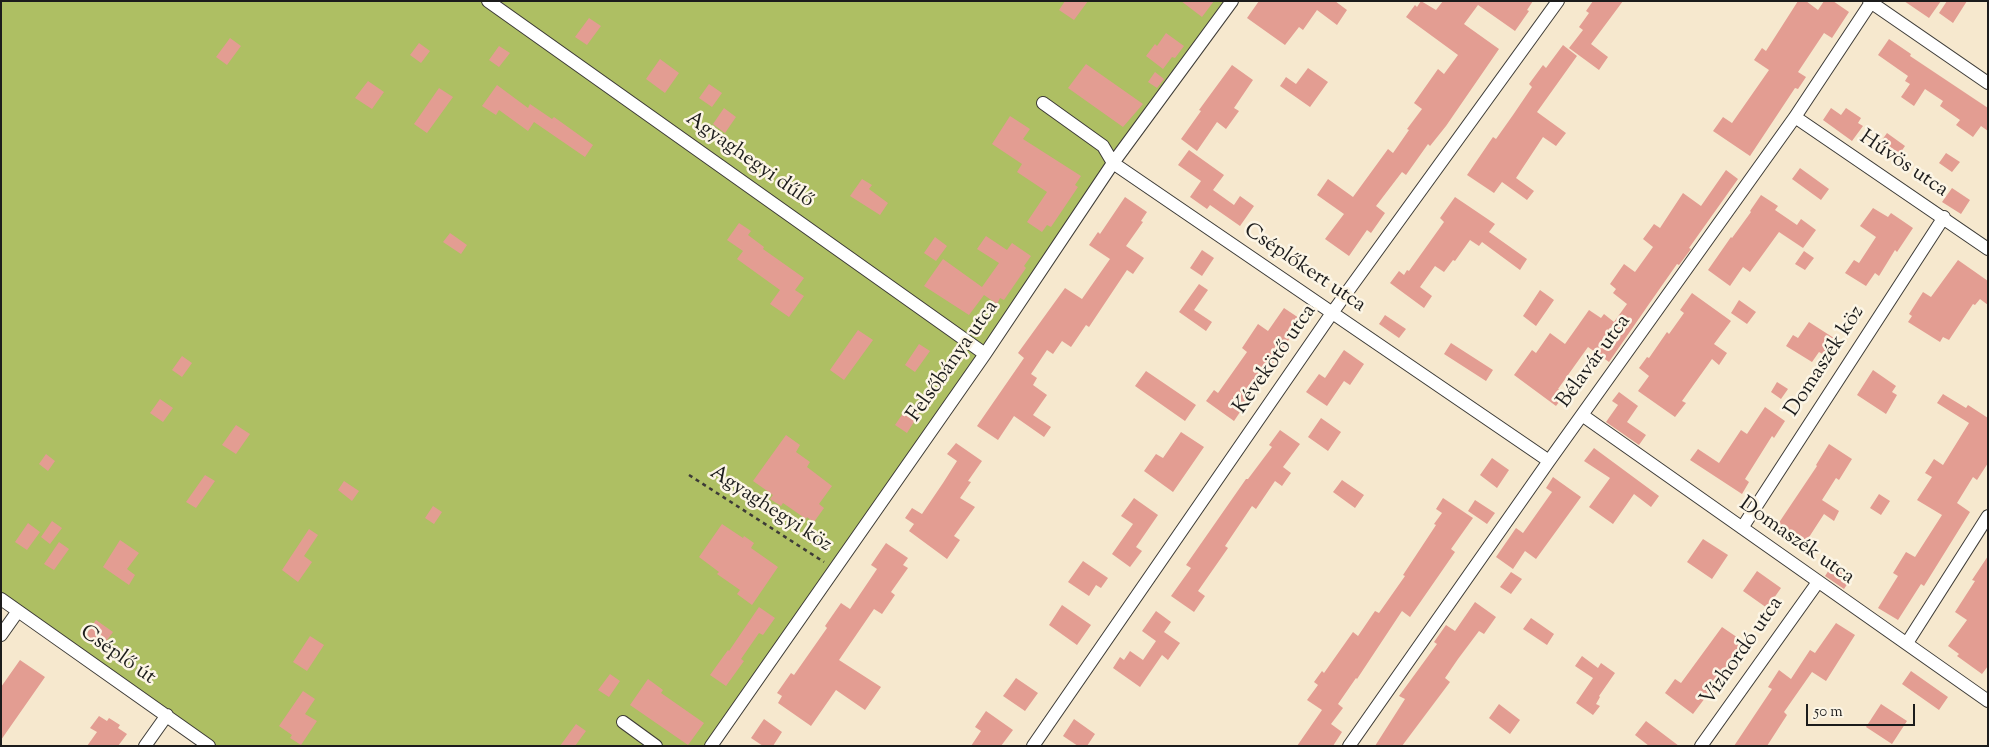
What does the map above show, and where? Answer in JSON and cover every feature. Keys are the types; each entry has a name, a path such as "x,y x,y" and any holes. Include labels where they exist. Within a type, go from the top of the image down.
{"street":[{"name":"Agyaghegyi dűlő","path":"488,1 985,354"},
{"name":"Felsőbánya utca","path":"711,746 985,354 1113,163 1232,1"},
{"name":"Kévekötő utca","path":"1033,746 1332,314 1558,1"},
{"path":"1871,2 1988,83"},
{"name":"Bélavár utca","path":"1349,746 1795,116 1871,2"},
{"name":"Cséplőkert utca","path":"1043,103 1103,146 1113,163 1549,461"},
{"name":"Hűvös utca","path":"1795,116 1988,249"},
{"name":"Domaszék köz","path":"1742,528 1944,217"},
{"name":"Domaszék utca","path":"1582,415 1988,701"},
{"path":"1907,643 1988,516"},
{"name":"Vízhordó utca","path":"1701,746 1818,582"},
{"name":"Cséplő út","path":"1,599 209,746"},
{"path":"1,635 18,611"},
{"path":"145,746 167,715"},
{"path":"623,722 656,746"}],"path":[{"name":"Agyaghegyi köz","path":"689,476 835,569"}],"green space":[{"path":"1,1 1232,1 711,746 209,746 1,599"}],"building":[{"path":"1065,1 1088,1 1074,20 1059,10"},
{"path":"1181,1 1214,1 1202,17"},
{"path":"1259,1 1335,1 1347,10 1337,25 1317,10 1303,30 1299,27 1285,45 1247,18"},
{"path":"1421,1 1436,10 1443,1 1533,1 1527,10 1529,11 1515,31 1478,5 1464,24 1499,49 1446,126 1430,146 1428,144 1406,175 1402,172 1376,206 1385,213 1371,233 1367,230 1349,256 1325,239 1344,214 1317,195 1328,179 1353,197 1388,149 1393,153 1409,130 1407,129 1422,109 1414,103 1438,69 1444,74 1458,55 1406,17 1415,5 1417,7"},
{"path":"1593,1 1623,1 1591,44 1608,57 1599,70 1569,48 1583,30 1579,27 1589,13 1586,11"},
{"path":"1798,1 1806,1 1818,10 1824,1 1833,1 1849,12 1832,38 1824,33 1798,72 1806,77 1798,89 1795,88 1750,156 1713,131 1723,117 1732,123 1769,70 1754,60 1762,48 1766,51"},
{"path":"1904,1 1941,1 1929,18"},
{"path":"1947,1 1967,1 1953,23 1939,13"},
{"path":"589,18 601,26 587,45 575,37"},
{"path":"1166,33 1184,46 1163,69 1146,56 1155,44 1157,46"},
{"path":"230,38 241,46 227,65 216,57"},
{"path":"1889,39 1911,54 1910,56 1988,108 1988,131 1981,126 1973,137 1956,125 1960,120 1940,106 1943,101 1925,89 1914,106 1901,97 1910,84 1905,81 1908,76 1878,55"},
{"path":"419,43 430,51 421,63 410,55"},
{"path":"1563,45 1577,56 1537,112 1566,133 1556,146 1543,137 1516,178 1534,191 1527,200 1502,182 1494,193 1467,175 1493,137 1496,139 1513,115 1532,87 1529,84 1543,65 1546,68"},
{"path":"499,46 510,53 499,67 489,60"},
{"path":"660,59 679,73 665,93 646,79"},
{"path":"1086,64 1143,104 1123,127 1068,88"},
{"path":"1232,65 1253,80 1234,108 1239,111 1226,129 1217,122 1197,151 1181,139 1201,111 1199,110"},
{"path":"1308,68 1328,82 1310,107 1280,86 1286,77 1296,84"},
{"path":"1155,72 1164,79 1157,88 1148,82"},
{"path":"368,81 384,92 372,109 355,98"},
{"path":"709,84 722,93 712,107 699,98"},
{"path":"497,85 528,108 530,104 552,119 554,117 593,145 585,157 534,122 528,131 499,110 496,115 482,106"},
{"path":"439,88 453,97 427,133 414,124"},
{"path":"724,108 736,117 725,133 713,124"},
{"path":"1831,108 1841,115 1846,108 1861,118 1858,123 1863,126 1852,141 1823,120"},
{"path":"1010,116 1030,129 1023,139 1081,176 1075,185 1078,187 1051,227 1047,225 1042,232 1027,222 1047,192 1017,172 1022,164 992,144"},
{"path":"1887,133 1905,146 1896,159 1877,147"},
{"path":"1189,150 1224,175 1213,190 1234,205 1240,196 1254,206 1240,226 1210,205 1207,209 1190,197 1201,181 1178,165"},
{"path":"1946,153 1960,162 1952,172 1939,163"},
{"path":"1800,168 1829,189 1821,200 1792,179"},
{"path":"1726,170 1738,179 1689,248 1691,249 1679,265 1677,264 1609,362 1588,347 1558,389 1565,394 1556,406 1514,375 1532,350 1536,353 1550,333 1565,344 1589,310 1601,318 1604,314 1614,322 1627,304 1613,293 1616,289 1610,284 1624,264 1635,272 1653,247 1643,239 1654,224 1660,228 1683,193 1701,206"},
{"path":"862,179 872,185 869,189 888,203 880,215 850,196"},
{"path":"1952,188 1970,200 1961,214 1942,202"},
{"path":"1761,195 1778,206 1775,210 1797,225 1801,219 1816,230 1803,248 1779,232 1750,272 1743,267 1730,286 1708,270 1751,212"},
{"path":"1125,197 1147,212 1141,221 1143,222 1126,246 1144,258 1133,274 1127,270 1089,327 1086,325 1071,347 1062,341 1053,354 1047,350 1031,374 1037,378 1033,385 1047,395 1033,415 1051,427 1044,437 1014,416 998,440 977,426 1024,358 1018,353 1065,288 1082,299 1110,259 1089,245 1098,232 1100,234"},
{"path":"1455,197 1495,224 1489,232 1527,259 1520,270 1482,242 1479,246 1470,240 1455,261 1453,260 1444,272 1435,266 1420,287 1432,296 1424,308 1390,283 1399,271 1404,275 1407,270 1409,271 1444,222 1440,218"},
{"path":"1873,208 1888,217 1891,213 1913,228 1897,252 1895,250 1879,276 1875,273 1866,286 1845,273 1854,260 1859,263 1876,237 1860,226"},
{"path":"739,223 751,231 748,235 764,247 763,249 804,278 795,290 804,296 789,317 770,304 780,290 737,259 743,251 727,240"},
{"path":"450,233 467,245 461,254 443,242"},
{"path":"986,236 1007,250 1012,243 1031,256 1024,266 1026,268 1004,300 1000,298 997,304 984,295 969,315 924,286 943,259 982,287 999,263 977,249"},
{"path":"935,237 947,246 936,261 924,253"},
{"path":"1202,250 1214,258 1202,276 1190,268"},
{"path":"1804,251 1814,258 1805,270 1795,264"},
{"path":"1958,260 1988,281 1988,305 1980,299 1975,305 1973,304 1949,340 1943,337 1940,342 1908,322 1912,316 1909,314 1923,292 1931,297"},
{"path":"1199,284 1208,290 1194,310 1212,322 1206,331 1179,312"},
{"path":"1540,290 1554,300 1536,326 1523,316"},
{"path":"1692,293 1731,321 1714,344 1727,353 1719,365 1712,359 1682,401 1686,403 1675,417 1638,391 1649,376 1639,368 1647,357 1649,358 1667,332 1669,334 1684,313 1680,310"},
{"path":"1739,300 1756,312 1747,324 1731,313"},
{"path":"1284,308 1302,320 1234,421 1206,401 1214,390 1218,393 1247,352 1242,348 1258,324 1268,331"},
{"path":"1385,315 1406,329 1399,338 1379,324"},
{"path":"1809,322 1837,340 1826,356 1819,352 1812,362 1786,346 1793,335 1798,338"},
{"path":"858,330 873,340 844,380 830,370"},
{"path":"1451,343 1493,370 1486,381 1444,354"},
{"path":"919,344 930,351 915,372 905,365"},
{"path":"1344,350 1364,364 1350,385 1344,381 1327,406 1306,392 1319,374 1325,378"},
{"path":"182,356 192,363 182,377 172,370"},
{"path":"1873,370 1896,386 1892,392 1897,395 1886,414 1857,395"},
{"path":"1146,371 1196,405 1185,421 1135,386"},
{"path":"1777,382 1788,389 1781,399 1771,392"},
{"path":"1619,392 1638,406 1627,422 1646,435 1639,445 1606,422 1618,405 1612,401"},
{"path":"1943,394 1966,408 1968,405 1988,418 1988,463 1977,480 1973,477 1957,503 1970,512 1924,586 1921,584 1898,620 1878,608 1898,576 1893,573 1906,552 1915,557 1942,515 1917,500 1932,477 1925,473 1934,459 1943,465 1969,423 1937,403"},
{"path":"160,399 173,408 163,422 150,413"},
{"path":"908,406 919,414 907,433 895,425"},
{"path":"1765,407 1785,421 1774,438 1772,436 1745,479 1749,482 1742,494 1690,460 1698,449 1719,463 1741,430 1747,434"},
{"path":"1321,418 1341,432 1328,451 1308,437"},
{"path":"236,425 250,434 236,454 222,445"},
{"path":"1280,430 1300,444 1283,467 1291,473 1282,486 1275,481 1256,509 1252,506 1225,546 1228,548 1198,591 1205,596 1194,612 1171,596 1191,568 1186,565 1246,479 1248,479 1272,447 1269,445"},
{"path":"1181,432 1204,447 1173,492 1144,471 1156,454 1163,458"},
{"path":"786,435 800,445 796,452 810,462 807,467 832,486 819,504 824,508 814,522 807,517 806,519 783,503 781,506 770,499 773,495 753,481"},
{"path":"956,443 982,461 968,481 971,482 960,498 975,507 954,536 960,540 947,559 909,531 914,524 905,518 912,508 922,514 957,461 947,454"},
{"path":"1829,444 1852,459 1839,480 1836,478 1822,500 1839,511 1834,521 1824,514 1802,548 1774,530 1817,466"},
{"path":"1594,448 1659,496 1651,507 1634,494 1613,524 1589,507 1610,478 1584,461"},
{"path":"46,454 55,461 48,471 39,464"},
{"path":"1492,458 1509,470 1497,488 1480,475"},
{"path":"205,475 215,481 196,508 186,502"},
{"path":"1553,477 1581,497 1536,559 1525,551 1513,569 1496,557 1516,528 1523,533 1552,492 1546,488"},
{"path":"1342,480 1364,495 1355,508 1333,492"},
{"path":"344,481 359,491 352,501 338,490"},
{"path":"1879,494 1890,501 1881,515 1870,508"},
{"path":"1134,498 1158,515 1136,547 1142,551 1130,567 1112,554 1133,524 1121,516"},
{"path":"1443,498 1473,518 1451,549 1455,552 1410,617 1402,611 1338,704 1343,708 1331,724 1342,732 1333,746 1297,746 1322,710 1307,700 1318,685 1314,682 1322,671 1324,673 1353,632 1358,636 1375,611 1379,613 1405,576 1403,575 1442,513 1436,509"},
{"path":"1475,500 1495,513 1487,524 1468,511"},
{"path":"433,506 442,512 434,524 425,518"},
{"path":"52,521 62,528 50,544 41,537"},
{"path":"28,523 40,532 27,550 15,542"},
{"path":"722,524 754,543 751,548 778,567 752,605 737,594 740,590 717,574 719,572 699,557"},
{"path":"309,529 318,535 304,556 312,562 298,582 282,570"},
{"path":"1703,539 1728,555 1712,579 1687,562"},
{"path":"120,540 139,553 127,569 135,575 129,585 103,567"},
{"path":"59,542 69,549 54,570 44,564"},
{"path":"886,543 908,558 903,565 908,568 891,592 895,595 882,614 874,609 839,660 881,687 865,710 836,690 811,726 778,703 782,696 777,693 791,673 794,675 827,628 825,626 841,603 850,609 877,569 871,565"},
{"path":"1988,556 1988,666 1982,674 1957,656 1959,654 1948,646 1967,620 1955,612 1975,581 1972,580"},
{"path":"1083,561 1108,578 1101,588 1096,585 1089,596 1068,582"},
{"path":"1833,564 1852,577 1844,589 1825,576"},
{"path":"1757,571 1781,588 1767,608 1743,591"},
{"path":"1511,572 1522,579 1511,594 1500,587"},
{"path":"1475,602 1496,617 1484,634 1479,631 1458,659 1445,678 1450,682 1402,746 1375,746 1405,699 1399,696 1437,644 1434,642 1446,625 1455,631"},
{"path":"1062,605 1091,625 1077,645 1049,625"},
{"path":"759,607 775,618 763,635 759,633 741,659 744,661 726,686 710,675"},
{"path":"1156,611 1171,622 1164,632 1180,643 1168,660 1162,655 1140,687 1113,668 1120,657 1124,660 1130,651 1143,660 1156,641 1142,631"},
{"path":"1531,618 1554,634 1547,645 1523,629"},
{"path":"96,620 113,632 102,647 85,635"},
{"path":"1836,623 1855,635 1826,681 1812,672 1784,712 1787,715 1767,746 1734,746 1772,689 1768,687 1779,670 1791,679 1810,650 1815,653"},
{"path":"1722,627 1744,642 1720,676 1724,679 1714,692 1711,690 1693,714 1665,693 1675,679 1681,683"},
{"path":"310,636 324,645 307,671 293,662"},
{"path":"1582,656 1598,668 1601,663 1615,673 1599,696 1596,704 1600,706 1593,715 1576,703 1593,678 1575,666"},
{"path":"20,660 45,677 1,740 1,687"},
{"path":"1911,671 1948,697 1939,710 1902,684"},
{"path":"610,674 620,681 609,697 598,690"},
{"path":"1016,678 1038,693 1025,711 1003,696"},
{"path":"648,679 663,690 661,693 704,723 688,745 630,705"},
{"path":"303,691 315,699 305,714 317,721 301,745 290,738 292,735 279,726"},
{"path":"1499,704 1520,720 1510,734 1489,718"},
{"path":"1881,704 1907,721 1892,744 1866,727"},
{"path":"986,711 1013,730 1001,746 971,746 981,731 975,727"},
{"path":"99,716 107,721 109,718 120,725 118,728 127,734 118,746 87,746 97,732 90,728"},
{"path":"764,719 782,732 773,746 763,746 751,738"},
{"path":"1074,719 1095,734 1087,746 1078,746 1063,736"},
{"path":"1646,721 1679,746 1649,746 1635,735"},
{"path":"576,724 586,731 575,746 560,746"}]}
